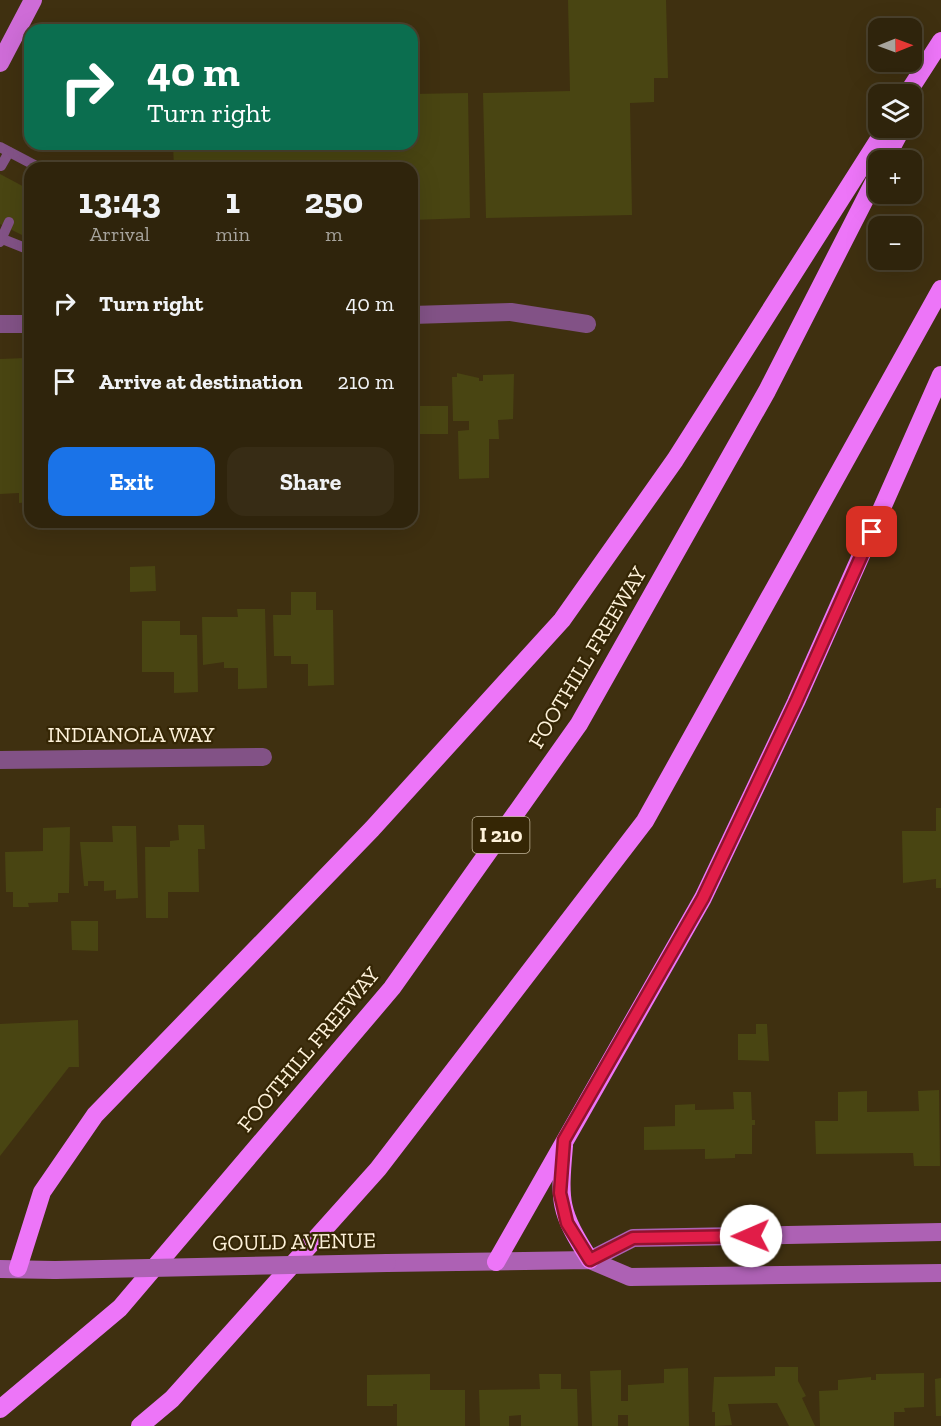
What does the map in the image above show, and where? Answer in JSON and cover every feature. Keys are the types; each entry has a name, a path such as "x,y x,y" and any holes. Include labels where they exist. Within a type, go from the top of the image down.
{"highway":[{"path":"913,84 941,40"},
{"path":"922,88 941,51"},
{"path":"9,1268 42,1192 95,1115 372,829 562,620 675,460 880,138"},
{"name":"FOOTHILL FREEWAY","path":"0,1409 120,1308 392,988 579,724 767,391 868,194"},
{"path":"140,1426 172,1399 378,1169 645,821 941,289"},
{"path":"496,1262 703,898 796,702 941,375"},
{"path":"564,1140 560,1193 567,1223 590,1260"}],"main road":[{"path":"0,63 33,0"}],"street":[{"path":"418,315 511,312 587,324"},
{"path":"0,324 24,324"},
{"name":"INDIANOLA WAY","path":"0,760 263,757"},
{"name":"GOULD AVENUE","path":"590,1260 633,1238 941,1232"},
{"name":"GOULD AVENUE","path":"9,1268 54,1270 590,1260 630,1277 941,1273"}],"lane":[{"path":"1,166 5,150 27,162"},
{"path":"9,222 0,239 24,248"}],"building":[{"path":"568,0 666,0 668,78 654,78 654,102 630,103 632,215 486,218 483,93 570,91"},
{"path":"468,93 470,218 418,220 418,162 174,162 173,150 418,150 418,94"},
{"path":"0,174 24,187 24,236 0,224"},
{"path":"24,358 24,503 19,503 19,493 0,494 0,359"},
{"path":"418,358 420,406 448,406 448,434 418,434"},
{"path":"457,373 479,378 479,381 483,381 483,375 514,374 513,419 498,420 499,439 489,439 489,478 459,479 458,431 469,430 469,421 453,421 452,377 457,377"},
{"path":"155,566 156,591 130,592 130,567"},
{"path":"291,592 316,592 316,610 333,610 334,685 308,686 308,664 291,664 291,656 274,656 273,615 291,615"},
{"path":"237,609 265,609 267,688 238,689 238,668 224,668 224,662 203,665 202,617 238,617"},
{"path":"142,621 180,621 180,635 197,635 198,692 174,693 174,672 142,672"},
{"path":"936,808 941,808 941,888 936,888 936,879 903,883 902,831 936,831"},
{"path":"178,825 204,825 205,849 198,849 199,892 168,892 168,918 146,918 145,847 170,847 170,841 179,840"},
{"path":"112,826 136,826 138,898 116,899 116,890 104,891 104,881 88,881 88,886 84,886 80,842 113,842"},
{"path":"70,827 69,893 58,893 58,902 28,903 29,907 13,907 13,892 6,892 5,852 43,851 43,828"},
{"path":"71,921 98,921 98,951 72,950"},
{"path":"78,1020 79,1067 69,1067 0,1156 0,1024"},
{"path":"756,1024 767,1024 769,1061 738,1060 738,1034 756,1034"},
{"path":"939,1090 940,1166 914,1166 913,1153 816,1154 815,1121 838,1121 838,1092 867,1091 867,1112 919,1111 918,1091"},
{"path":"733,1092 751,1092 752,1120 755,1120 755,1125 752,1125 752,1154 735,1154 735,1158 705,1159 705,1149 644,1150 644,1127 675,1126 675,1105 695,1104 695,1110 734,1109"},
{"path":"775,1367 798,1367 798,1381 806,1396 802,1398 815,1426 789,1426 777,1403 728,1404 732,1425 715,1426 715,1412 712,1412 714,1377 775,1376"},
{"path":"688,1368 689,1426 628,1426 628,1415 618,1415 618,1426 592,1426 590,1371 621,1370 621,1401 628,1401 628,1385 664,1383 664,1369"},
{"path":"924,1373 924,1407 904,1408 905,1412 894,1412 894,1426 820,1426 819,1391 838,1390 838,1380 871,1377 871,1380 876,1380 876,1374"},
{"path":"430,1374 430,1390 465,1390 465,1426 397,1426 397,1404 367,1406 367,1375"},
{"path":"539,1374 561,1374 561,1389 577,1389 578,1426 521,1426 521,1415 509,1416 509,1426 480,1426 479,1390 540,1389"},
{"path":"941,1378 941,1416 936,1416 935,1379"}],"route":[{"path":"751,1236 633,1238 590,1260 567,1223 560,1193 564,1140 703,898 796,702 872,532"}]}
